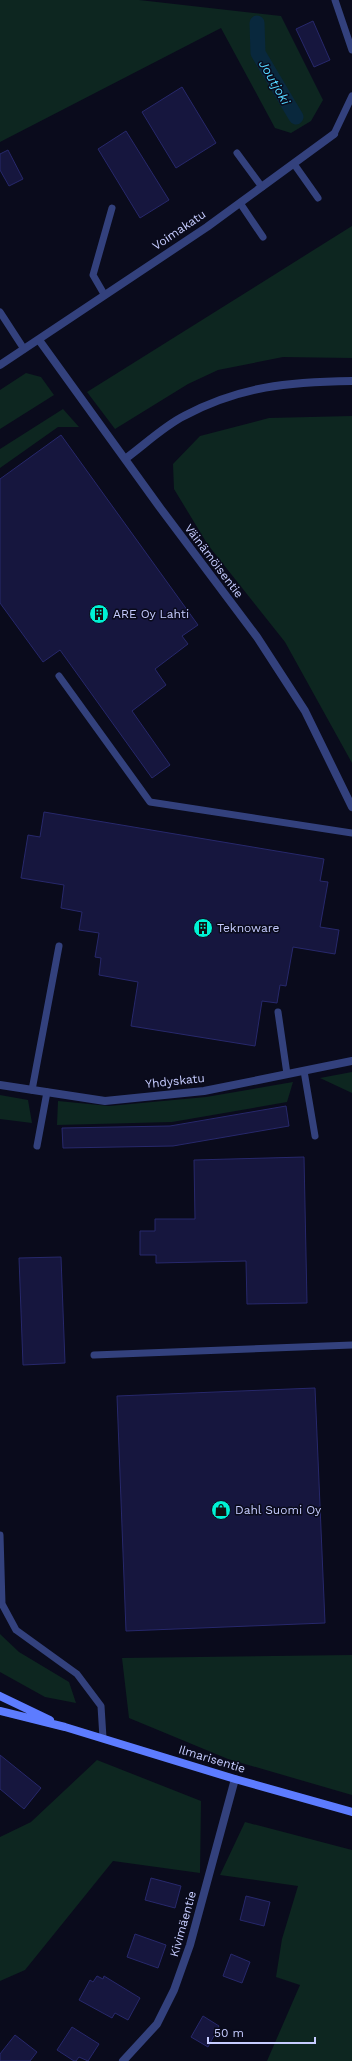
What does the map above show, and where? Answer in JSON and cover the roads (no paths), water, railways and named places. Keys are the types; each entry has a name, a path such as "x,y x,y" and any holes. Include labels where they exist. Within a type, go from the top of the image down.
{"street":[{"name":"Voimakatu","path":"0,365 207,226 334,134"},
{"name":"Väinämöisentie","path":"38,340 257,637 301,705 352,807"},
{"path":"125,459 183,416 244,391 298,382 352,381"},
{"name":"Yhdyskatu","path":"0,1085 105,1101 204,1091 352,1061"},
{"name":"Ilmarisentie","path":"0,1696 65,1727"},
{"name":"Ilmarisentie","path":"0,1711 65,1727 235,1779 352,1812"},
{"name":"Kivimäentie","path":"123,2061 157,2024 174,1990 190,1944 235,1779"}],"lane":[{"path":"335,0 352,47"},
{"name":"Voimakatu","path":"334,134 352,96"},
{"path":"237,153 262,187"},
{"path":"294,164 318,198"},
{"path":"240,203 263,237"},
{"path":"104,294 93,275 112,208"},
{"path":"0,312 24,349"},
{"path":"59,676 150,802 352,833"},
{"path":"32,1090 59,946"},
{"path":"278,1012 287,1074"},
{"path":"304,1071 315,1136"},
{"path":"37,1146 47,1092"},
{"path":"94,1355 352,1345"},
{"path":"0,1535 2,1604 16,1630 77,1674 102,1706 103,1738"}],"waterway":[{"name":"Joutjoki","path":"257,23 258,53 296,117"}],"place":[{"name":"ARE Oy Lahti","path":"99,614"},
{"name":"Teknoware","path":"203,928"},
{"name":"Dahl Suomi Oy","path":"221,1510"}]}
